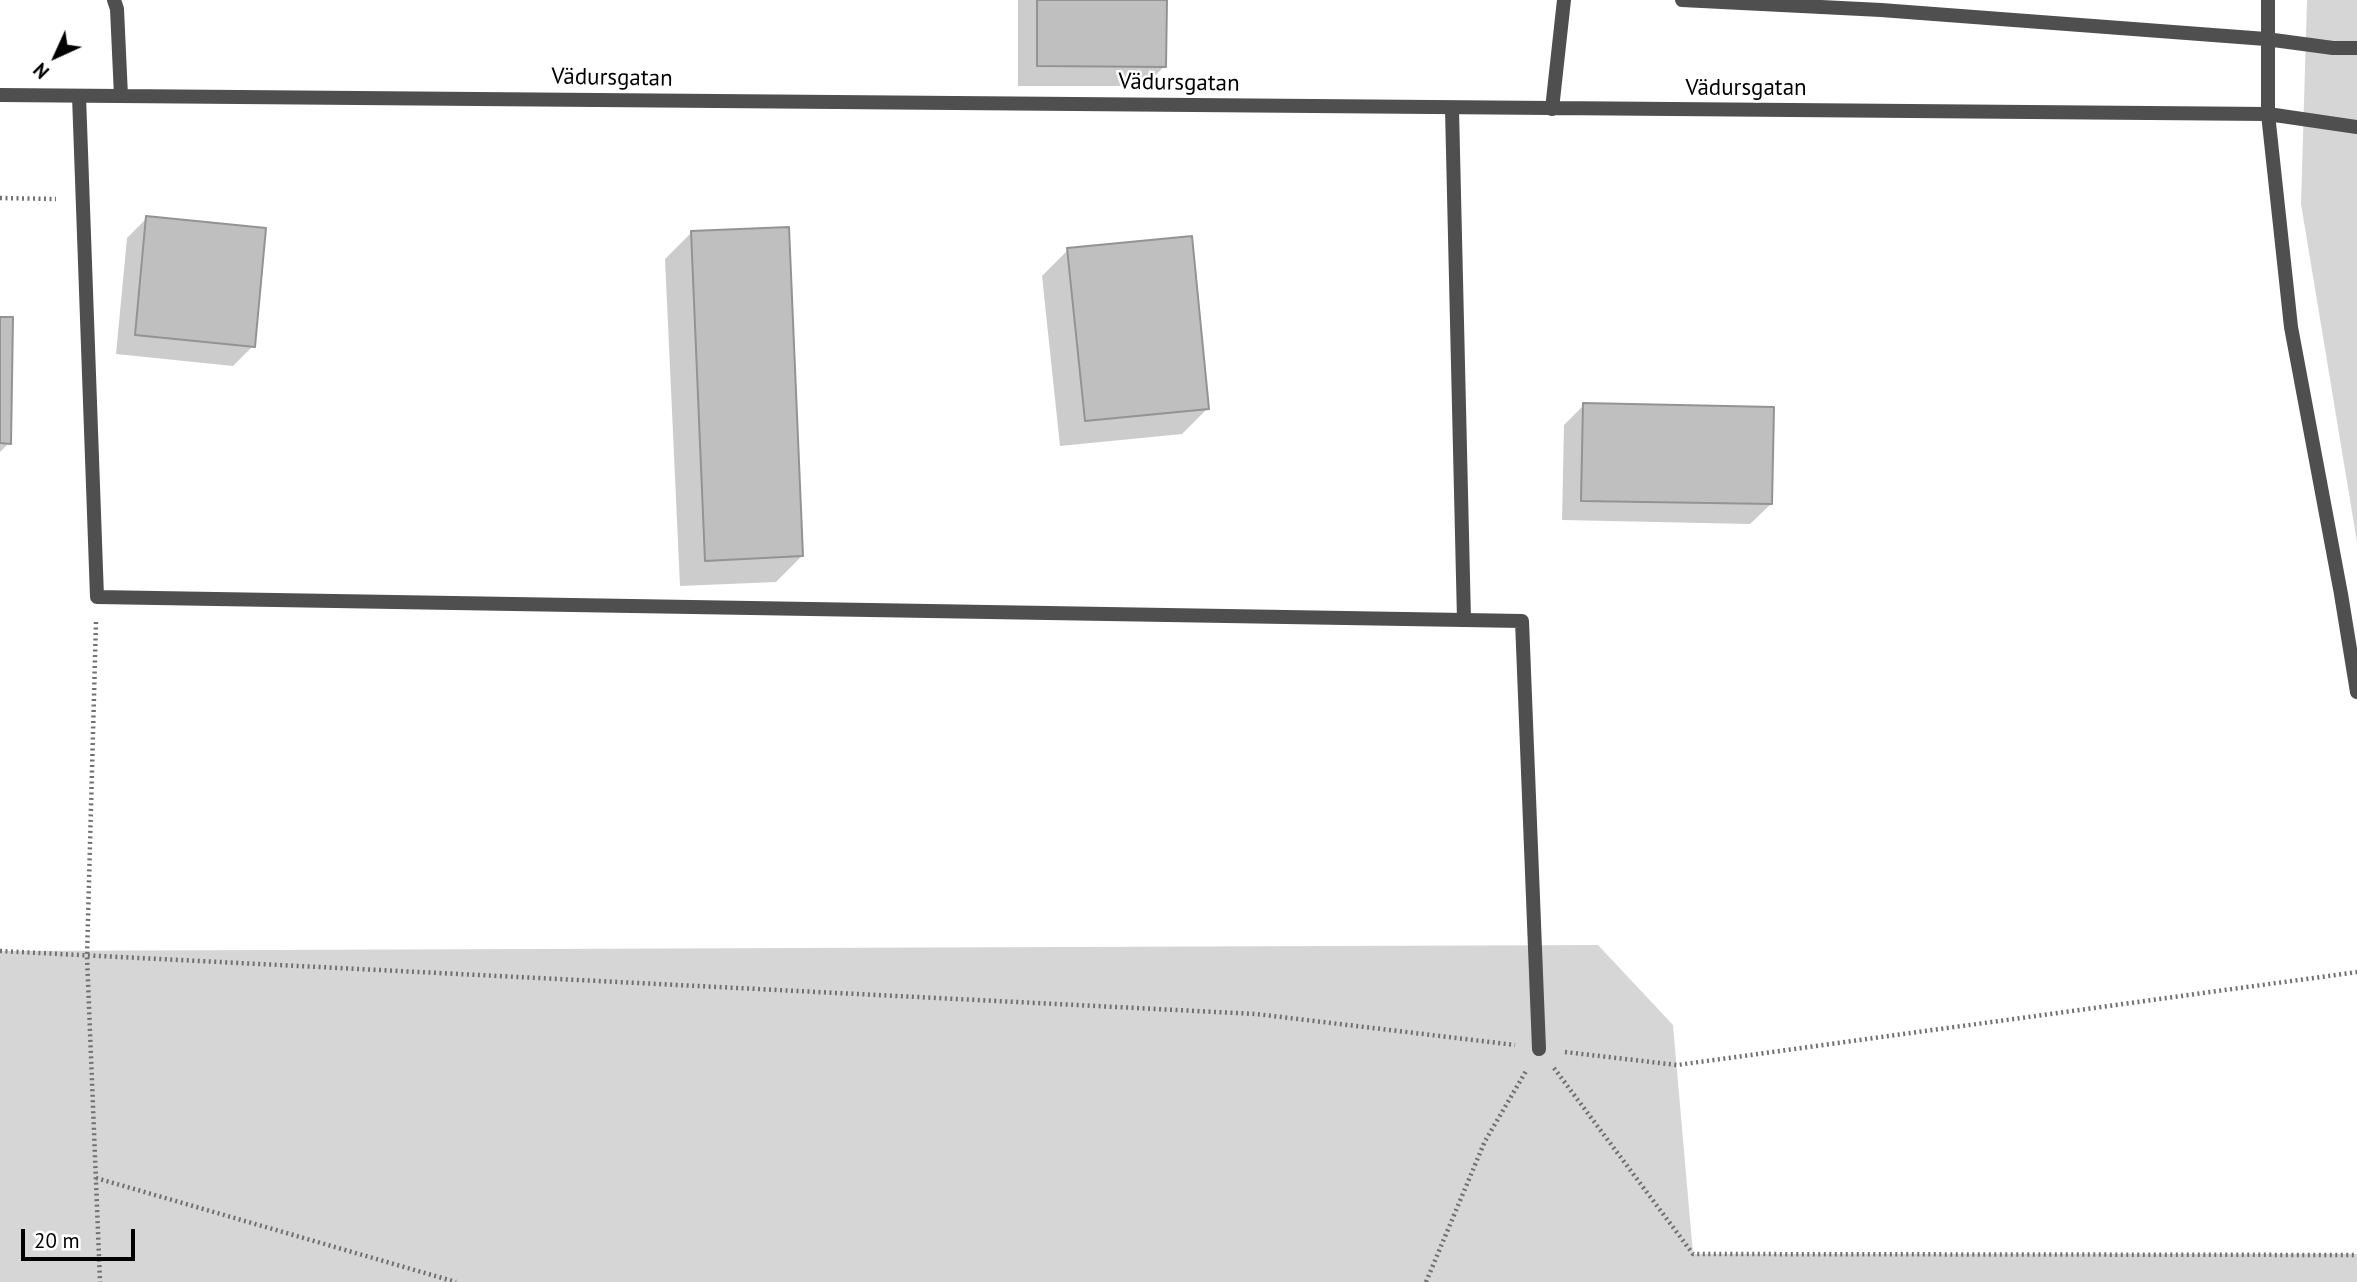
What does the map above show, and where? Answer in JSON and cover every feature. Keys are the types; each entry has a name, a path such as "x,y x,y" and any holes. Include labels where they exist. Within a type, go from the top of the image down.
{"street":[{"path":"114,0 117,9 121,96"},
{"path":"1552,109 1564,0"},
{"path":"1682,0 1881,10 2357,48"},
{"path":"2268,0 2268,114 2291,327 2357,692"},
{"name":"Vädursgatan","path":"0,95 2268,114 2357,127"},
{"path":"79,96 97,597 1522,621 1539,1049"},
{"path":"1452,109 1464,620"}],"path":[{"path":"0,198 81,199"},
{"path":"97,597 87,956 100,1282"},
{"path":"0,951 1256,1014 1677,1065 2357,972"},
{"path":"1539,1049 1693,1254 2357,1255"},
{"path":"1426,1282 1485,1141 1539,1049"},
{"path":"96,1178 456,1282"}],"shaded area":[{"path":"2307,0 2357,0 2357,542 2301,204"},
{"path":"1598,945 1673,1025 1693,1254 2357,1254 2357,1282 0,1282 0,951"}],"building":[{"path":"1037,0 1167,0 1166,67 1037,66"},
{"path":"146,216 266,228 255,347 135,335"},
{"path":"789,227 803,556 705,561 691,231"},
{"path":"1192,236 1209,409 1085,421 1067,248"},
{"path":"0,317 13,317 11,444 0,443"},
{"path":"1583,403 1774,407 1772,504 1581,501"}]}
